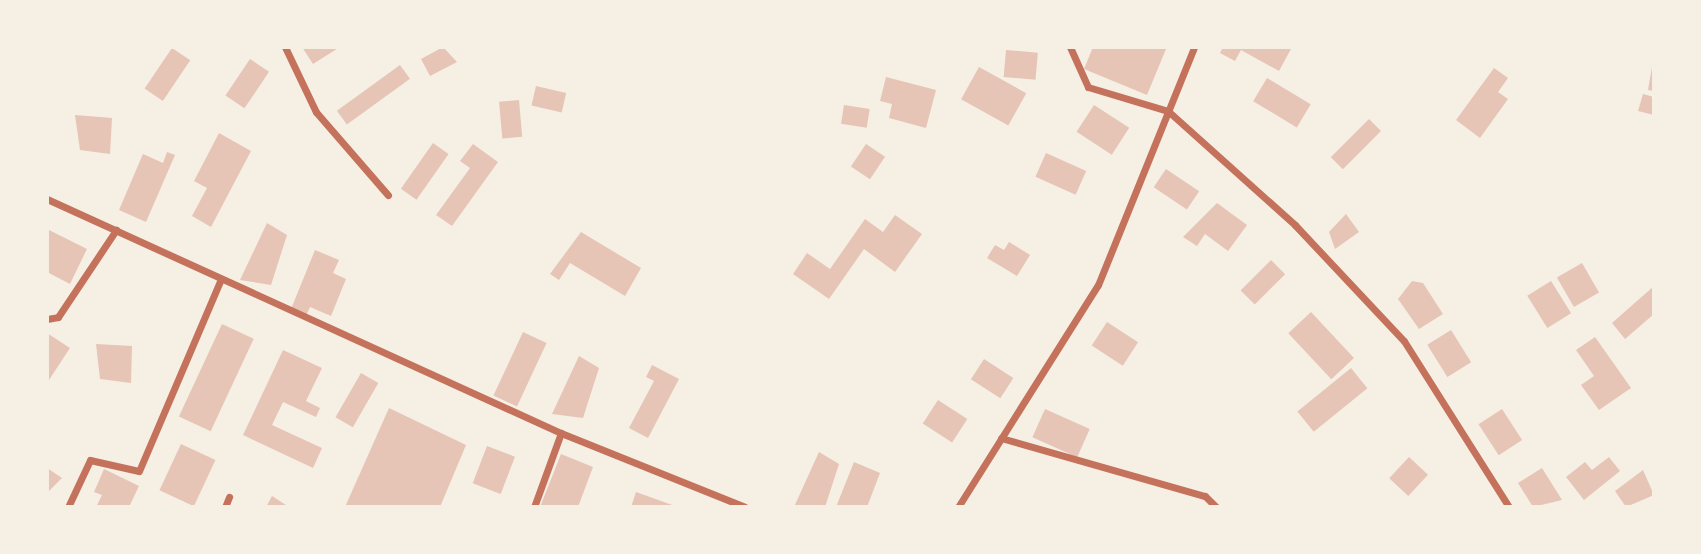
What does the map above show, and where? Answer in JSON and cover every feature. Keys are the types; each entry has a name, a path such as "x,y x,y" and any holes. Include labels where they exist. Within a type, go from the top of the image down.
{"street":[{"path":"285,47 316,112 388,195"},
{"path":"1070,47 1088,87 1168,111 1295,225 1404,341 1509,507"},
{"path":"958,507 1098,285 1194,47"},
{"path":"47,199 561,433 746,507"},
{"path":"47,319 58,317 116,230"},
{"path":"68,507 90,460 139,471 221,279"},
{"path":"534,507 561,433"},
{"path":"1001,439 1205,496 1216,507"},
{"path":"225,507 229,497"}],"building":[{"path":"302,47 340,47 313,64"},
{"path":"443,47 457,62 430,76 421,59"},
{"path":"1093,47 1166,49 1147,95 1084,69"},
{"path":"1223,47 1292,47 1279,71 1241,50 1235,61 1220,53"},
{"path":"172,48 190,60 163,101 145,89"},
{"path":"1006,50 1038,53 1036,80 1004,77"},
{"path":"250,59 269,72 244,108 225,95"},
{"path":"400,65 410,79 347,125 337,111"},
{"path":"979,67 1026,93 1008,126 961,99"},
{"path":"1652,67 1654,68 1654,91 1648,90"},
{"path":"1494,68 1508,78 1498,92 1508,99 1480,138 1456,120"},
{"path":"886,77 936,90 926,128 889,118 892,104 880,101"},
{"path":"1267,78 1311,104 1297,127 1253,101"},
{"path":"536,86 566,93 562,112 532,105"},
{"path":"1643,94 1654,97 1654,115 1638,111"},
{"path":"519,100 522,137 502,139 499,102"},
{"path":"844,105 870,109 867,128 841,124"},
{"path":"1094,105 1129,128 1112,155 1077,132"},
{"path":"75,115 112,118 110,154 80,150"},
{"path":"1369,119 1381,131 1343,169 1331,157"},
{"path":"219,133 251,151 211,227 192,216 207,188 194,181"},
{"path":"433,143 449,154 416,200 401,189"},
{"path":"473,144 498,162 452,226 436,215 470,168 460,161"},
{"path":"866,144 885,157 870,179 851,166"},
{"path":"167,152 175,155 146,222 119,210 143,154 163,163"},
{"path":"1046,153 1086,171 1076,195 1035,177"},
{"path":"1166,169 1199,191 1187,210 1154,187"},
{"path":"1217,203 1247,225 1228,251 1205,234 1197,246 1183,237"},
{"path":"1346,214 1359,232 1335,249 1329,232"},
{"path":"895,215 922,234 895,272 864,249 829,299 793,274 807,253 830,269 865,219 883,232"},
{"path":"267,223 287,235 271,285 240,280"},
{"path":"47,229 87,249 70,284 47,272"},
{"path":"581,232 641,268 625,296 570,263 559,280 550,274"},
{"path":"1009,242 1030,255 1017,276 987,258 995,245 1004,250"},
{"path":"315,250 339,260 333,273 346,279 331,316 310,307 306,316 291,309"},
{"path":"1271,260 1285,274 1255,305 1241,290"},
{"path":"1582,263 1599,292 1574,307 1557,278"},
{"path":"1412,281 1423,283 1443,314 1419,329 1398,299"},
{"path":"1551,281 1571,313 1547,328 1527,296"},
{"path":"1654,286 1654,314 1625,339 1612,323"},
{"path":"1311,312 1354,358 1331,379 1288,333"},
{"path":"1107,322 1138,342 1123,366 1092,345"},
{"path":"222,324 254,339 211,431 179,416"},
{"path":"1451,330 1471,362 1447,377 1427,345"},
{"path":"523,332 547,343 517,406 493,395"},
{"path":"47,333 70,348 47,383"},
{"path":"1595,337 1631,388 1599,410 1581,385 1594,376 1576,350"},
{"path":"96,344 132,346 131,383 100,379"},
{"path":"283,350 322,368 306,401 320,408 316,417 283,402 272,425 322,448 313,468 243,435"},
{"path":"579,356 599,368 583,418 552,414"},
{"path":"984,359 1013,378 1000,398 971,379"},
{"path":"652,365 679,379 648,438 629,428 654,381 646,377"},
{"path":"1351,368 1367,388 1314,432 1297,411"},
{"path":"361,373 378,383 353,427 336,417"},
{"path":"938,400 967,419 952,443 923,423"},
{"path":"389,408 466,445 440,507 345,507"},
{"path":"1045,409 1090,429 1077,457 1032,437"},
{"path":"1502,409 1522,440 1499,455 1479,424"},
{"path":"181,444 215,460 194,506 159,490"},
{"path":"487,446 515,457 501,494 473,483"},
{"path":"819,452 839,464 825,507 794,507"},
{"path":"561,454 593,467 578,507 540,507"},
{"path":"1409,457 1428,475 1408,496 1389,478"},
{"path":"1609,457 1620,471 1584,500 1566,477 1585,462 1592,470"},
{"path":"854,462 880,473 867,507 836,507"},
{"path":"47,468 62,478 47,493"},
{"path":"1542,468 1562,500 1533,507 1518,483"},
{"path":"104,469 139,486 129,507 96,507 102,495 94,492"},
{"path":"1643,470 1654,495 1626,507 1615,491"},
{"path":"636,492 675,506 675,507 631,507"},
{"path":"272,496 289,507 266,507"}]}
